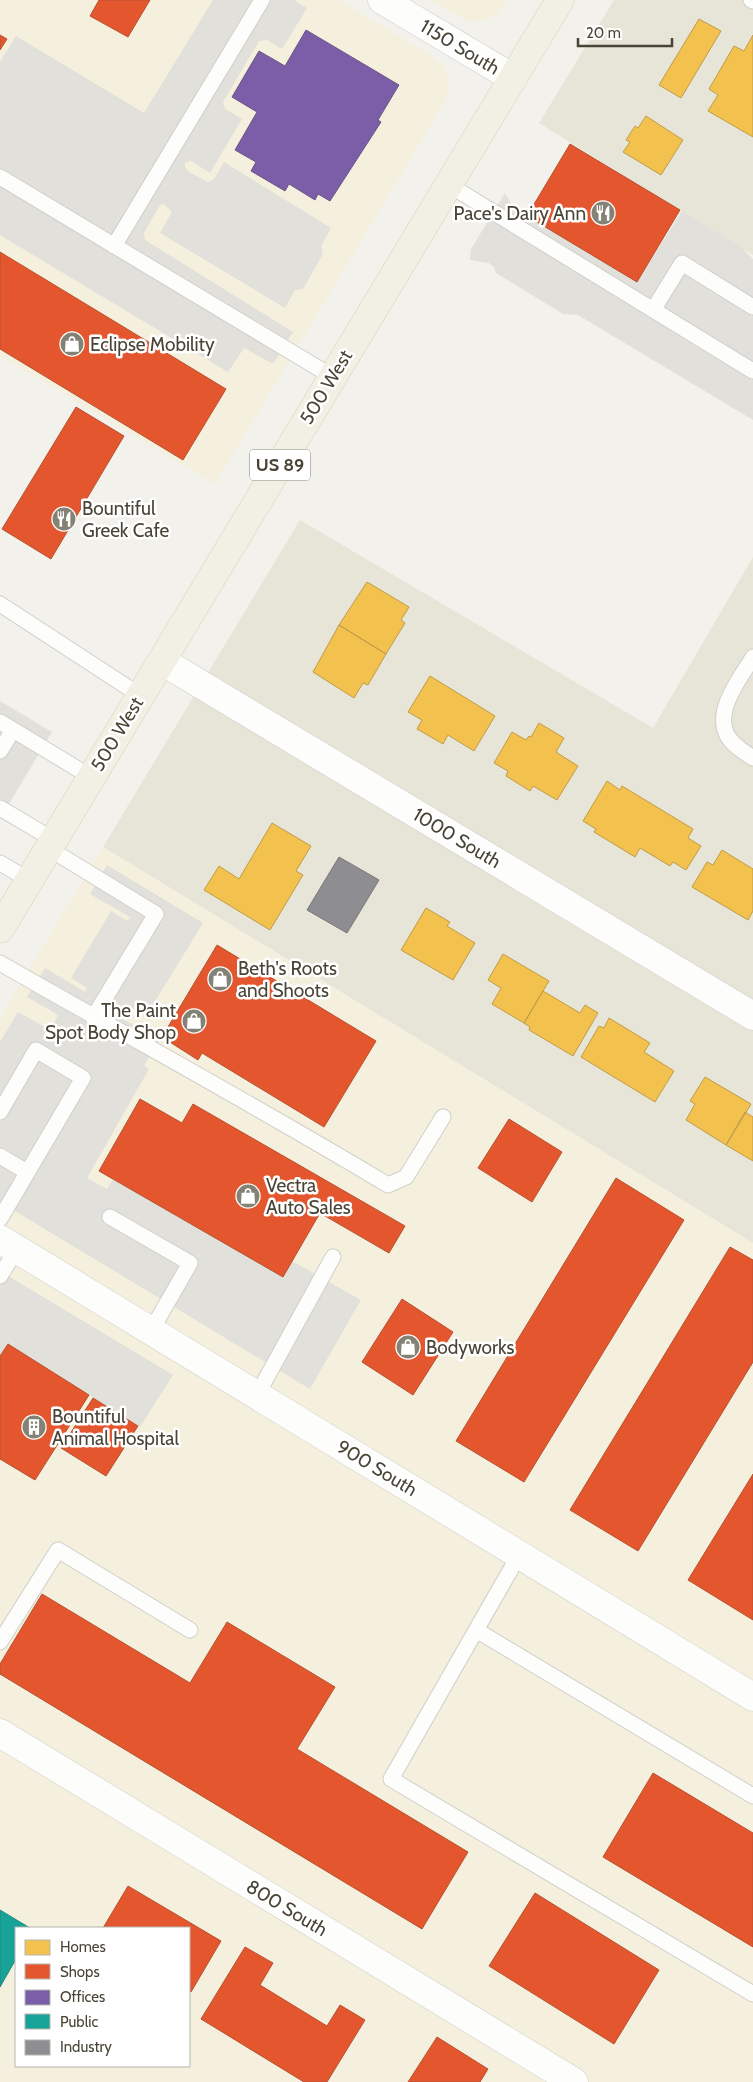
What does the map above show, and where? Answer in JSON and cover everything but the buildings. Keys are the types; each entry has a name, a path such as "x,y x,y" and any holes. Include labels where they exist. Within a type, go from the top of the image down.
{"main road":[{"name":"500 West","path":"0,929 560,0"}],"street":[{"name":"1150 South","path":"382,0 513,78"},
{"name":"1000 South","path":"162,660 753,1016"},
{"name":"900 South","path":"8,1244 753,1697"},
{"name":"800 South","path":"0,1733 574,2082"}],"lane":[{"path":"114,246 262,0"},
{"path":"0,177 333,377"},
{"path":"448,185 753,371"},
{"path":"653,310 682,263 753,307"},
{"path":"0,604 141,696"},
{"path":"753,657 730,696 724,723 727,735 735,745 753,758"},
{"path":"0,751 6,726 92,777"},
{"path":"0,808 156,914 93,1018"},
{"path":"0,863 29,880"},
{"path":"0,963 93,1018 313,1140 388,1185 406,1177 442,1117"},
{"path":"0,1112 36,1050 83,1078 0,1218"},
{"path":"0,1156 28,1172"},
{"path":"110,1217 190,1263 151,1331"},
{"path":"0,1276 8,1244"},
{"path":"257,1396 333,1257"},
{"path":"0,1642 58,1550 190,1630"},
{"path":"519,1555 391,1779 753,1994"},
{"path":"476,1630 753,1796"}],"shaded area":[{"path":"0,0 338,0 432,56 446,69 449,86 446,100 215,484 0,356"},
{"path":"213,0 294,0 307,8 282,49 267,40 259,41 223,102 225,109 242,119 210,173 191,161 185,163 185,167 189,172 208,182 214,179 224,162 331,228 321,246 323,254 303,289 295,290 285,308 160,233 172,212 164,204 160,205 144,233 145,240 293,332 273,364 244,348 228,372 0,235 0,62 16,36 144,113"},
{"path":"430,0 508,0 496,15 489,19 469,22"},
{"path":"614,0 753,0 753,255 539,123"},
{"path":"505,193 514,208 637,282 682,211 741,247 753,259 753,420 578,315 563,314 496,273 494,267 489,263 470,260 471,249"},
{"path":"300,520 653,728 753,557 753,1243 103,847"},
{"path":"0,701 52,732 0,819"},
{"path":"103,847 753,1243 753,2082 0,2082 0,1018"},
{"path":"107,865 203,923 146,1016 127,1005 119,1014 121,1018 159,1040 144,1066 149,1069 87,1178 107,1189 113,1179 283,1277 292,1261 361,1300 310,1389 0,1202 0,1042 18,1012 43,1026 53,1026 58,1015 27,997 45,968 85,992 87,988 71,978 111,911 127,921 130,917 90,894"},
{"path":"0,1271 173,1375 140,1427 8,1344 0,1356"}],"place":[{"name":"Pace's Dairy Ann","path":"603,213"},
{"name":"Eclipse Mobility","path":"72,344"},
{"name":"Bountiful Greek Cafe","path":"64,519"},
{"name":"Beth's Roots and Shoots","path":"220,979"},
{"name":"The Paint Spot Body Shop","path":"194,1021"},
{"name":"Vectra Auto Sales","path":"248,1196"},
{"name":"Bodyworks","path":"408,1347"},
{"name":"Bountiful Animal Hospital","path":"34,1427"}]}
